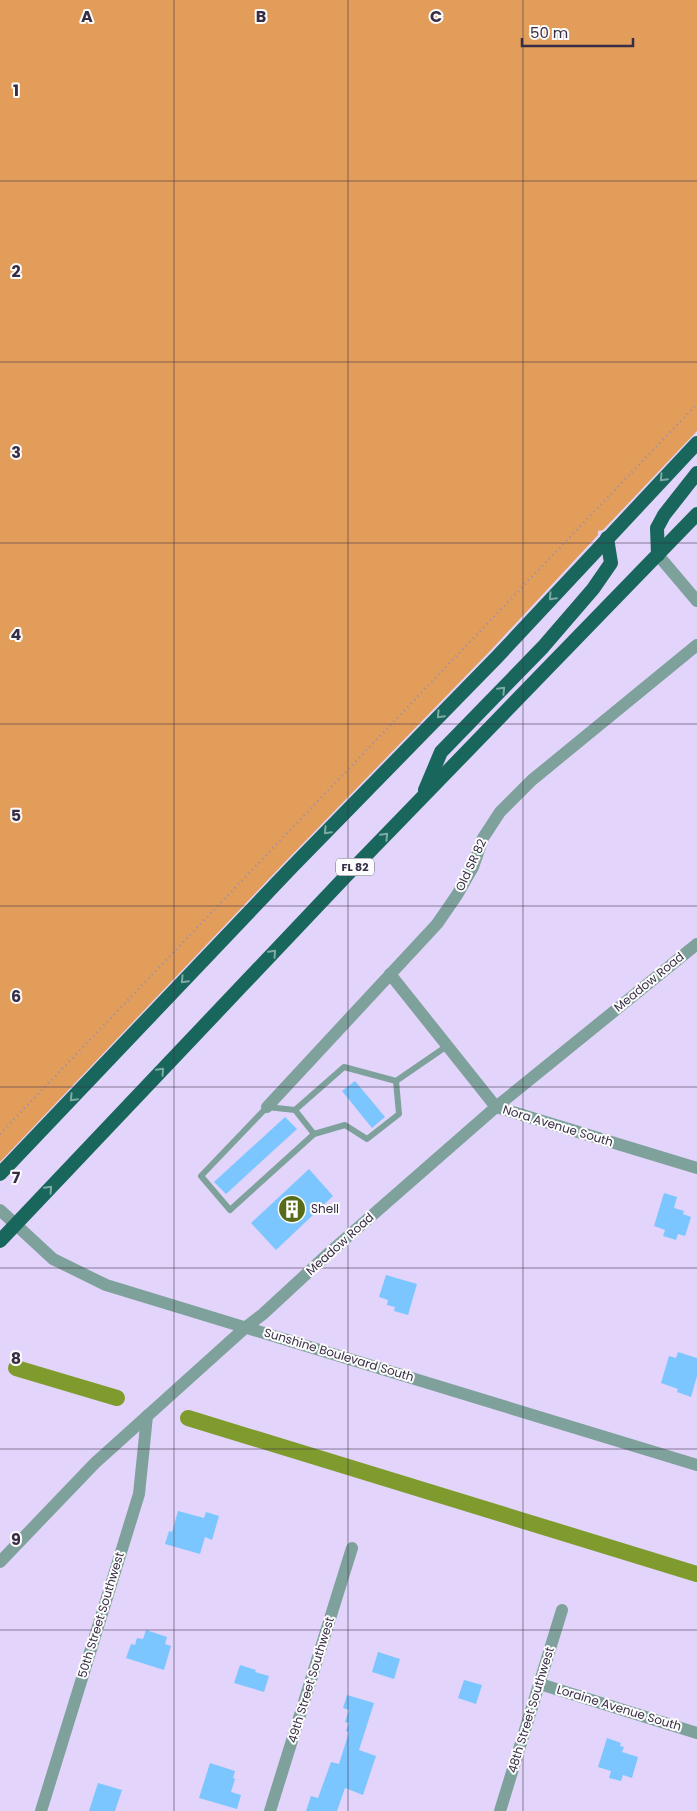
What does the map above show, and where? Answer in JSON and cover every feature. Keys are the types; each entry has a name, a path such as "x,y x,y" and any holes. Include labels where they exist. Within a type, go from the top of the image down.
{"highway":[{"path":"0,1174 291,868 498,656 697,443"},
{"path":"658,555 657,528 664,515 697,473"},
{"name":"FL 82","path":"0,1241 422,798 697,514"},
{"path":"422,798 442,752 543,647 593,589 611,563 607,538"}],"street":[{"path":"658,555 697,600"},
{"name":"Old SR 82","path":"267,1107 438,924 457,895 473,866 483,838 500,812 532,780 697,645"},
{"name":"Meadow Road","path":"0,1562 95,1463 415,1177 496,1107 697,944"},
{"name":"Nora Avenue South","path":"390,974 496,1107 697,1168"},
{"name":"Sunshine Boulevard South","path":"0,1210 53,1259 106,1285 697,1465"},
{"name":"50th Street Southwest","path":"40,1811 139,1494 147,1416"},
{"name":"49th Street Southwest","path":"270,1811 352,1548"},
{"name":"48th Street Southwest","path":"500,1811 562,1610"},
{"name":"Loraine Avenue South","path":"540,1684 697,1733"}],"lane":[{"path":"295,1110 344,1067 396,1081 447,1046"},
{"path":"314,1134 295,1110 267,1107 201,1176 230,1210 314,1134 345,1125 367,1139 399,1114 396,1081"}],"path":[{"path":"0,1134 697,404"}],"shaded area":[{"path":"0,0 697,0 697,431 603,530 598,531 598,535 491,650 284,863 0,1162"}],"building":[{"path":"355,1081 385,1117 372,1128 342,1091"},
{"path":"285,1117 297,1129 226,1194 214,1182"},
{"name":"Shell","path":"309,1169 333,1196 276,1250 251,1223"},
{"path":"664,1193 677,1197 674,1208 684,1211 683,1214 691,1217 685,1236 678,1234 676,1240 663,1236 665,1230 654,1226"},
{"path":"386,1275 417,1284 408,1315 394,1311 395,1307 387,1305 388,1300 379,1297"},
{"path":"678,1352 697,1358 697,1376 691,1397 677,1392 678,1389 661,1383 669,1356 676,1358"},
{"path":"178,1511 204,1518 206,1512 219,1516 212,1540 205,1537 200,1554 165,1544 169,1531 172,1532"},
{"path":"146,1630 167,1637 165,1644 171,1646 164,1670 126,1658 131,1644 135,1645 137,1638 143,1639"},
{"path":"378,1652 400,1659 394,1679 372,1672"},
{"path":"240,1665 269,1676 264,1692 234,1683"},
{"path":"464,1680 482,1685 476,1704 458,1698"},
{"path":"347,1695 374,1703 359,1750 376,1756 363,1795 345,1788 337,1811 306,1811 311,1796 318,1798 331,1762 339,1764 349,1732 346,1731 349,1723 345,1722 349,1710 343,1708"},
{"path":"607,1738 621,1743 620,1746 624,1747 622,1752 638,1757 632,1778 623,1775 621,1781 609,1778 611,1771 598,1767"},
{"path":"210,1763 235,1771 231,1792 241,1795 237,1809 199,1798"},
{"path":"98,1783 122,1790 115,1811 89,1811"}],"waterway":[{"path":"16,1368 117,1398"},
{"path":"188,1418 697,1574"}],"place":[{"name":"Shell","path":"292,1209"}]}
